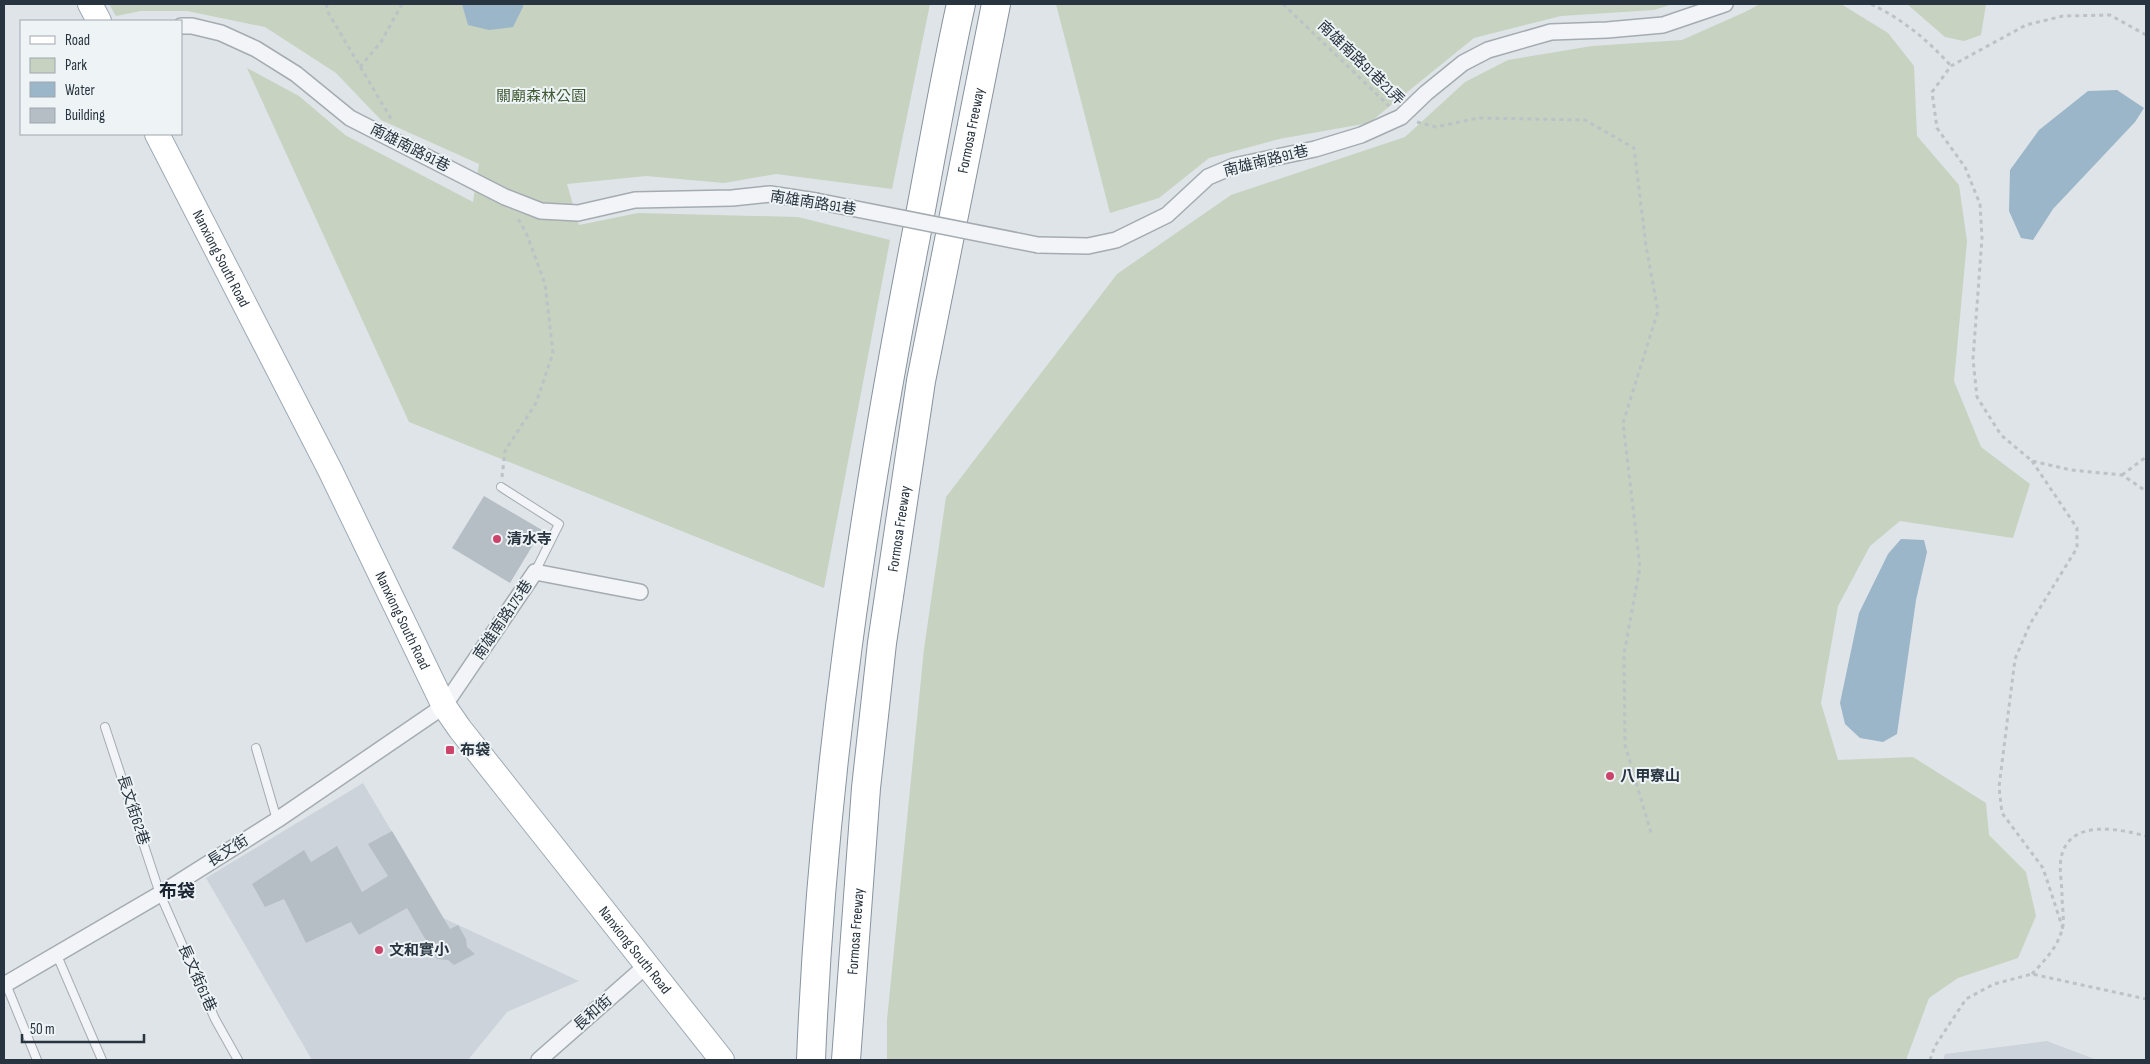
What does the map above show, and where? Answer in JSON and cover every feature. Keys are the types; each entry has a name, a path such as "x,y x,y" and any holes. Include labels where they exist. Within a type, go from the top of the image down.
{"highway":[{"path":"811,1060 831,782 848,642 890,369 961,4"},
{"name":"Formosa Freeway","path":"847,1050 866,788 882,643 921,381 996,4"}],"main road":[{"path":"90,4 98,20"},
{"name":"Nanxiong South Road","path":"158,135 330,470 444,706 460,729 722,1060"}],"street":[{"path":"1402,117 1426,92 1463,63 1488,50 1551,32 1663,25 1725,4"},
{"name":"南雄南路91巷","path":"182,26 192,26 221,33 256,49 296,74 350,118 505,197 541,211 578,213 635,200 732,198 770,194 816,201 1038,245 1088,246 1116,240 1167,215 1208,177 1234,166 1315,149 1361,135 1402,117"},
{"name":"南雄南路175巷","path":"444,706 536,572 640,592"},
{"name":"長文街","path":"5,984 160,894 277,820 444,706"},
{"name":"長和街","path":"539,1060 647,965"}],"lane":[{"path":"501,487 559,524 536,572"},
{"name":"長文街62巷","path":"105,727 160,894"},
{"path":"256,748 277,820"},
{"name":"長文街61巷","path":"160,894 215,1019 238,1060"},
{"path":"56,953 102,1060"},
{"path":"5,984 36,1060"}],"path":[{"path":"326,4 329,14 360,68 391,120 398,126"},
{"path":"360,68 381,42 402,4"},
{"name":"南雄南路91巷21弄","path":"1283,4 1402,117"},
{"path":"1871,4 1894,16 1934,47 1951,66"},
{"path":"2063,929 2043,868 2002,813 1999,788 2015,659 2030,624 2076,548 2077,528 2032,461 2001,435 1977,397 1973,359 1982,238 1980,204 1965,167 1937,128 1932,92 1951,66 2026,25 2063,16 2110,15 2146,35"},
{"path":"1402,117 1436,127 1478,118 1585,120 1634,148 1646,246 1658,311 1622,423 1640,567 1624,654 1625,745 1652,836"},
{"path":"501,487 505,451 536,403 553,353 545,284 526,232 505,197"},
{"path":"2122,475 2146,457"},
{"path":"2032,461 2071,470 2122,475 2146,491"},
{"path":"2032,974 2052,952 2063,929 2061,857 2070,839 2084,831 2099,828 2118,829 2146,836"},
{"path":"1930,1060 1935,1046 1966,999 1994,984 2032,974 2146,999"}],"shaded area":[{"name":"文和實小","path":"363,783 443,918 579,981 507,1012 468,1060 312,1060 206,878"},
{"path":"2047,1041 2097,1060 1943,1060 1945,1054"}],"green space":[{"name":"關廟森林公園","path":"109,4 930,4 892,189 776,174 724,183 646,176 567,184 579,225 638,213 798,217 890,240 824,588 409,422 247,68 299,96 345,135 473,202 479,164 381,120 336,73 265,27 187,11 141,11 116,16"},
{"path":"1056,4 1673,4 1654,10 1561,16 1474,38 1369,123 1279,139 1209,158 1159,198 1110,213"},
{"path":"1760,4 1841,4 1888,33 1914,66 1917,136 1959,185 1967,241 1954,381 1981,447 2030,484 2013,538 1900,521 1870,546 1838,606 1821,703 1838,760 1913,757 1986,803 1989,835 2026,872 2036,916 2018,958 1958,978 1929,998 1906,1060 887,1060 887,1020 924,649 946,497 1117,274 1231,195 1405,137 1465,82 1508,60 1592,46 1682,40"},
{"path":"1907,4 1986,4 1981,35 1964,41 1945,37"}],"water":[{"path":"462,4 523,4 523,7 513,27 489,30 468,25"},
{"path":"2117,90 2144,108 2135,122 2053,209 2033,240 2021,238 2009,211 2010,170 2039,130 2088,91"},
{"path":"1901,539 1924,540 1927,552 1916,600 1897,734 1883,742 1860,738 1845,724 1840,703 1859,613 1888,554"}],"building":[{"name":"清水寺","path":"484,496 542,530 510,583 452,548"},
{"path":"392,831 450,929 458,925 466,939 467,947 475,954 454,965 448,960 437,959 407,908 359,935 351,922 306,943 284,899 265,907 252,884 304,850 311,862 337,846 362,892 388,876 368,844"}],"place":[{"name":"清水寺","path":"497,539"},
{"name":"布袋","path":"450,750"},
{"name":"八甲寮山","path":"1610,776"},
{"name":"文和實小","path":"379,950"}],"district":[{"name":"布袋","path":"177,891"}]}
